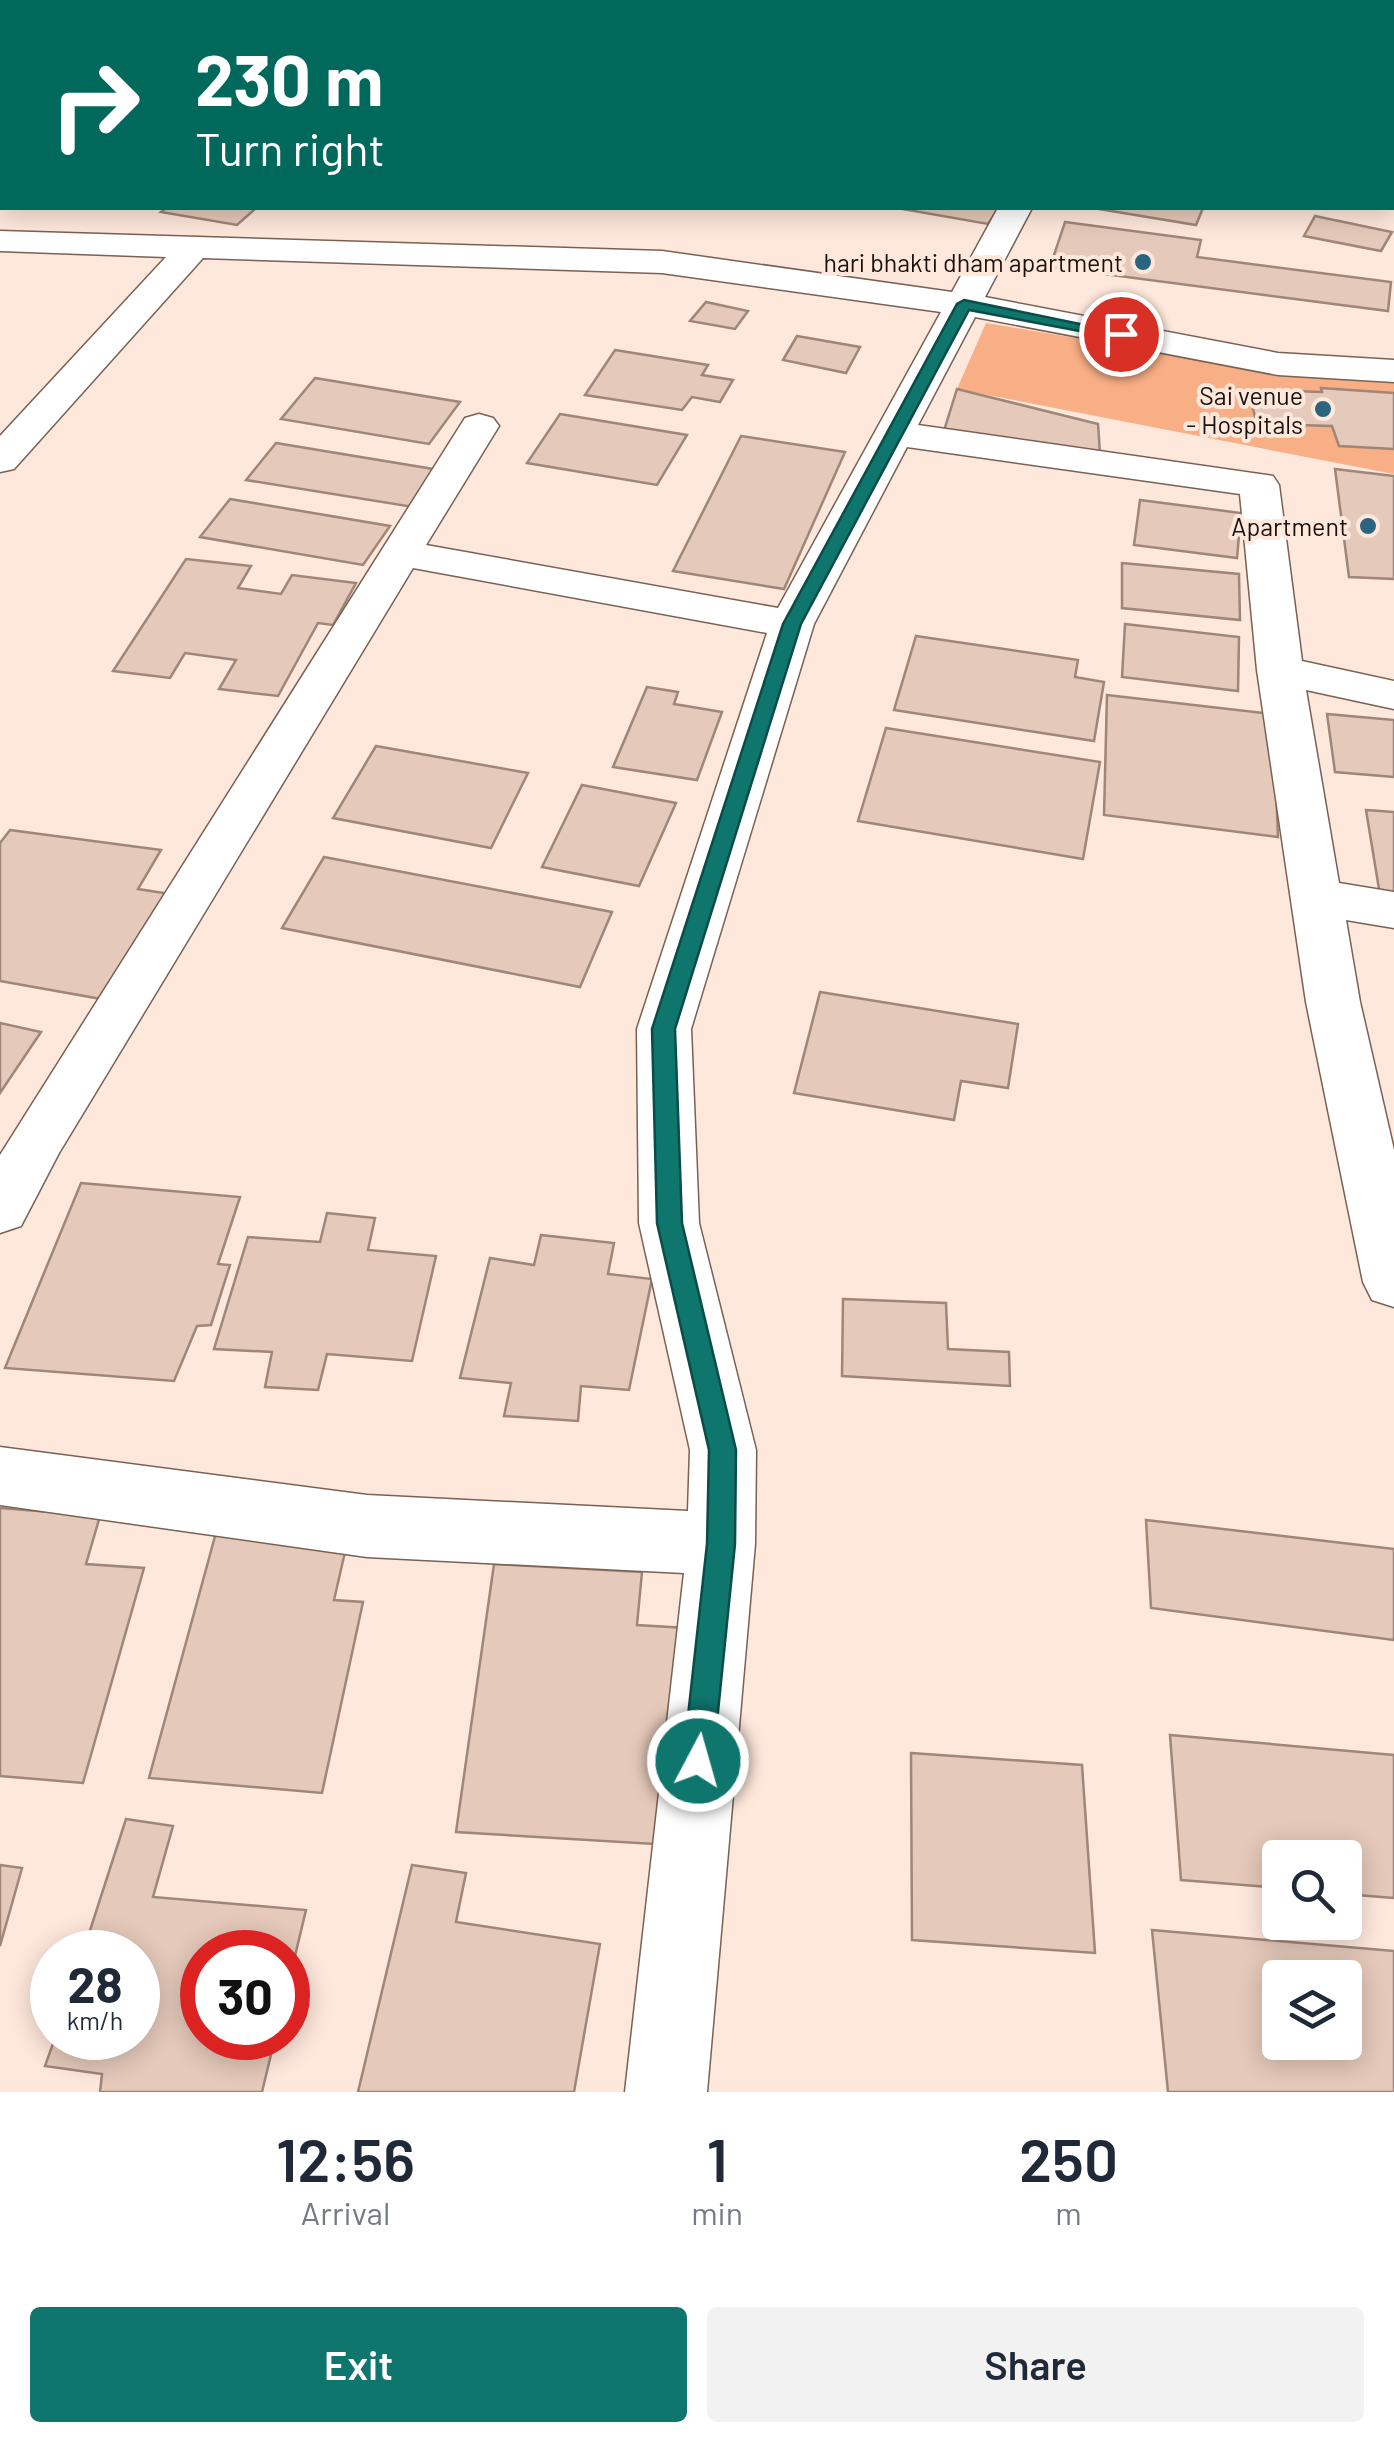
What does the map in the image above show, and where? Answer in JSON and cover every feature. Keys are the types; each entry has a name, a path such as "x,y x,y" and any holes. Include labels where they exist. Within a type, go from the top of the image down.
{"street":[{"path":"17,242 82,210"},
{"path":"666,2092 721,1544 722,1450 669,1223 664,1029 792,624 1014,210"},
{"path":"17,242 191,250 602,257 964,304 1278,364 1394,370"},
{"path":"0,460 191,250"},
{"path":"0,1208 312,692 403,554 479,426"},
{"path":"896,434 1259,484 1280,670 1333,1002 1394,1282"},
{"path":"403,554 792,624"},
{"path":"1280,670 1394,695"},
{"path":"1317,897 1394,910"},
{"path":"0,1476 367,1526 721,1544"}],"shaded area":[{"path":"986,323 1225,363 1394,373 1394,474 957,389"}],"building":[{"path":"164,210 254,210 237,225 161,212"},
{"path":"908,210 998,210 988,224"},
{"path":"1105,210 1202,210 1196,225"},
{"path":"1315,216 1392,232 1381,251 1304,236"},
{"name":"hari bhakti dham apartment","path":"1065,222 1201,240 1197,257 1391,282 1388,311 1050,267"},
{"path":"706,302 748,311 735,329 690,321"},
{"path":"797,336 860,347 846,373 783,360"},
{"path":"615,350 708,365 702,375 733,380 720,402 692,397 682,410 585,395"},
{"path":"315,378 460,402 429,444 281,419"},
{"name":"Sai venue - Hospitals","path":"1321,388 1394,393 1394,449 1339,446 1332,426 1257,424 1248,390 1322,392"},
{"path":"957,389 1098,424 1100,454 943,434"},
{"path":"560,414 687,435 657,485 527,463"},
{"path":"741,436 845,452 784,589 673,571"},
{"path":"276,443 439,470 413,507 246,480"},
{"name":"Apartment","path":"1335,469 1394,476 1394,579 1349,577"},
{"path":"230,499 390,526 363,565 200,537"},
{"path":"1140,500 1241,513 1237,558 1134,545"},
{"path":"186,559 251,566 238,588 281,594 292,575 356,583 333,625 318,623 278,696 219,689 236,660 185,653 170,678 113,671"},
{"path":"1122,563 1239,574 1240,620 1122,608"},
{"path":"1125,624 1239,637 1238,691 1122,677"},
{"path":"916,636 1078,660 1075,677 1104,682 1094,741 894,710"},
{"path":"647,687 678,692 674,704 722,712 697,780 613,767"},
{"path":"1107,695 1273,714 1278,837 1104,815"},
{"path":"1327,714 1394,720 1394,777 1335,772"},
{"path":"886,728 1100,762 1083,859 858,821"},
{"path":"376,746 528,773 491,848 333,818"},
{"path":"582,785 676,803 639,886 542,867"},
{"path":"1366,810 1394,812 1394,902 1381,901"},
{"path":"10,830 161,850 138,889 170,894 107,1000 0,981 0,843"},
{"path":"324,857 612,912 580,987 282,928"},
{"path":"820,992 1018,1024 1008,1088 961,1081 954,1120 794,1093"},
{"path":"0,1023 41,1032 0,1093"},
{"path":"81,1183 240,1197 218,1264 230,1265 211,1325 197,1326 174,1381 5,1368"},
{"path":"327,1213 375,1218 368,1250 436,1256 412,1361 327,1354 318,1390 265,1387 272,1352 214,1349 248,1237 320,1242"},
{"path":"541,1235 614,1243 608,1274 652,1279 629,1390 581,1386 578,1421 504,1416 511,1383 460,1378 490,1258 534,1265"},
{"path":"843,1299 946,1303 948,1349 1009,1352 1010,1386 842,1376"},
{"path":"0,1508 100,1516 86,1564 144,1568 83,1783 0,1776"},
{"path":"1146,1520 1394,1549 1394,1640 1151,1608"},
{"path":"217,1529 348,1539 334,1600 363,1602 322,1793 149,1778"},
{"path":"494,1564 642,1572 637,1625 686,1628 671,1845 456,1832"},
{"path":"1170,1735 1394,1755 1394,1898 1362,1895 1362,1840 1262,1840 1262,1887 1181,1880"},
{"path":"911,1753 1082,1765 1095,1953 912,1940"},
{"path":"126,1819 173,1826 153,1897 306,1910 301,1930 180,1930 180,2060 270,2060 262,2092 100,2092 102,2074 45,2066 47,2060 160,2060 160,1930 90,1930"},
{"path":"0,1865 22,1868 0,1946"},
{"path":"412,1865 466,1873 456,1922 600,1944 574,2092 358,2092"},
{"path":"1152,1930 1394,1951 1394,2092 1168,2092"}],"place":[{"name":"hari bhakti dham apartment","path":"1143,262"},
{"name":"Sai venue - Hospitals","path":"1323,409"},
{"name":"Apartment","path":"1368,526"}],"route":[{"path":"698,1761 721,1544 722,1450 669,1223 664,1029 792,624 964,304 1121,334"}]}
